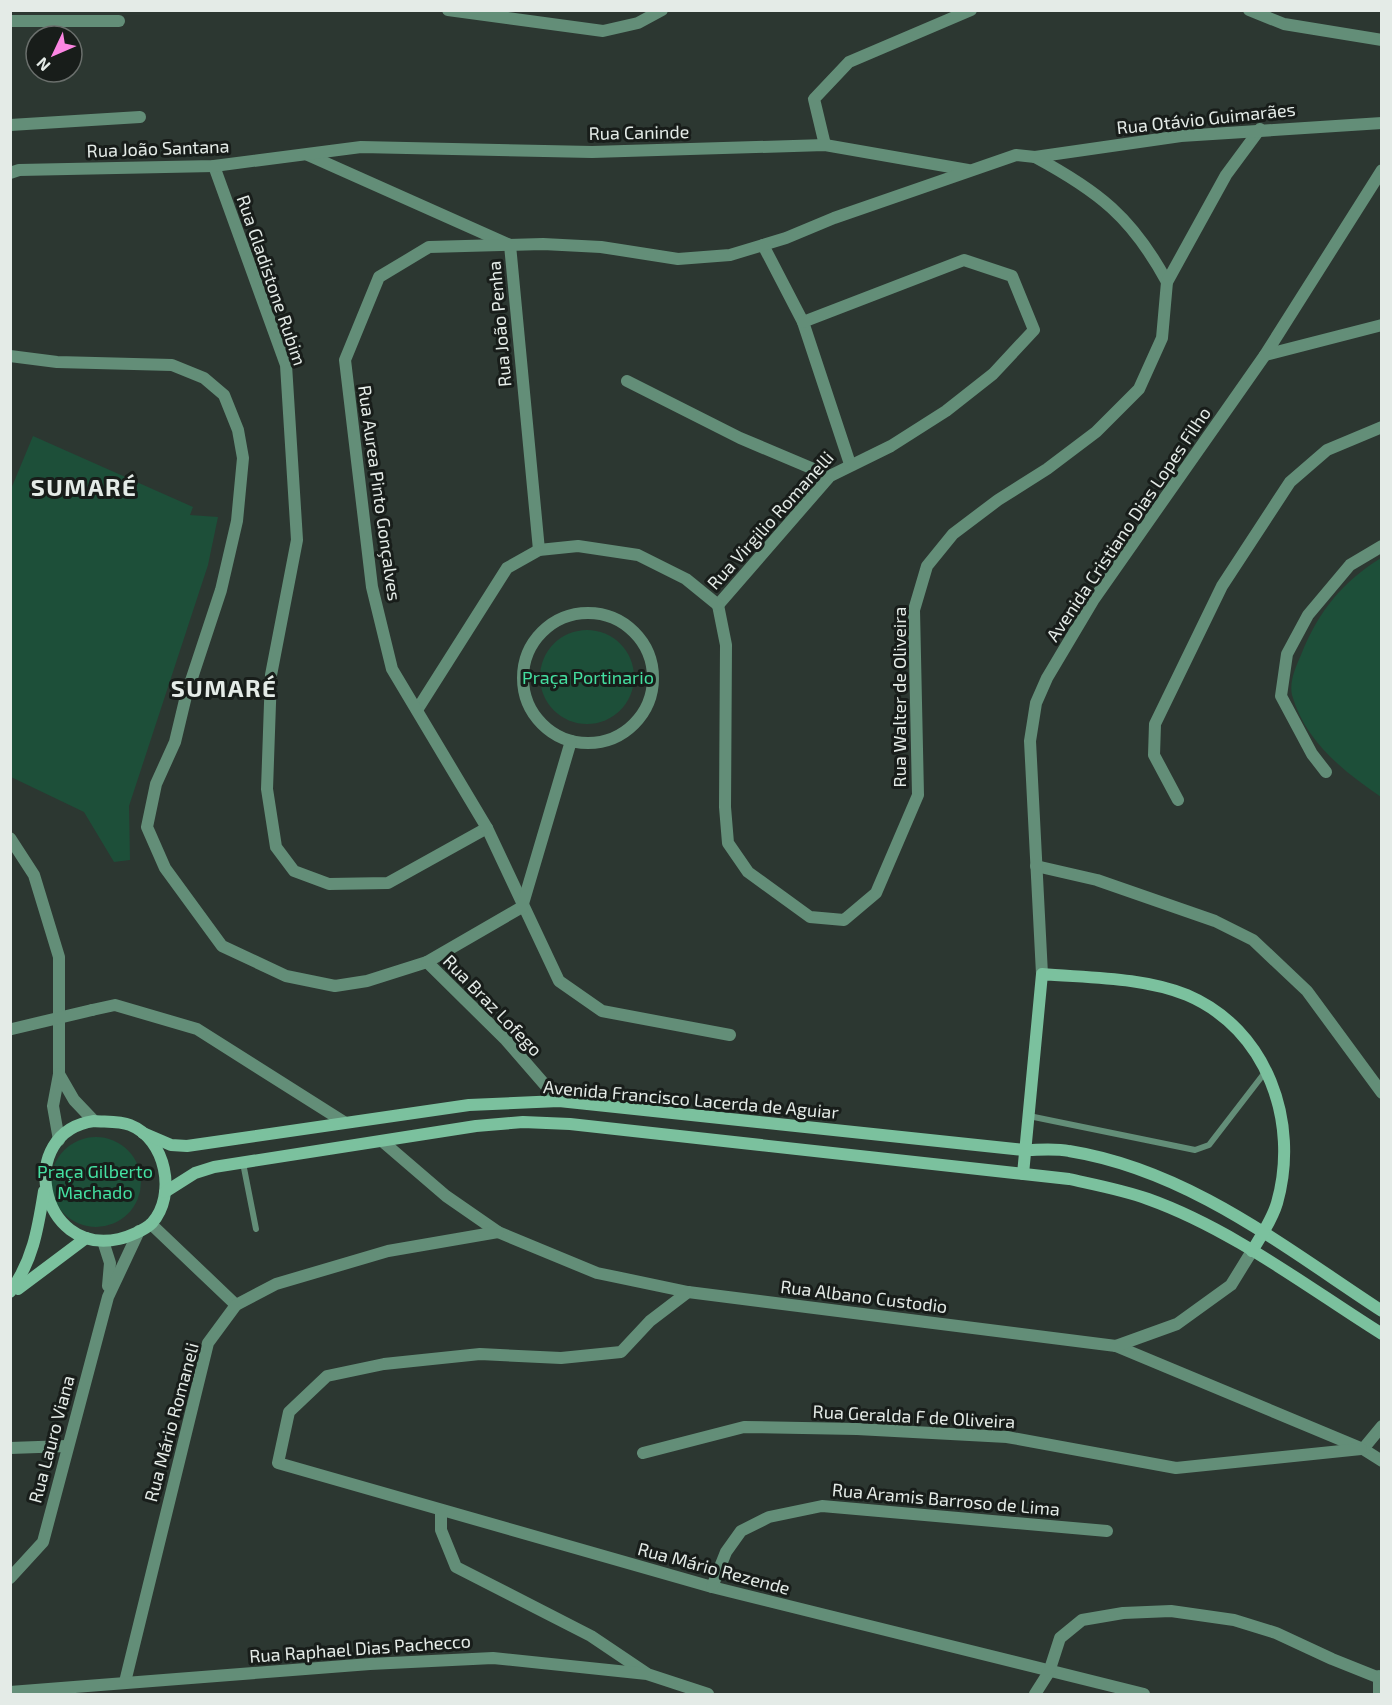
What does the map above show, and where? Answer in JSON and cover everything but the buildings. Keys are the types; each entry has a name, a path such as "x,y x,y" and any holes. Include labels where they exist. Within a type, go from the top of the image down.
{"main road":[{"path":"1023,1174 1042,974 1148,984 1186,995 1219,1013 1243,1036 1267,1070 1280,1104 1284,1142 1282,1177 1277,1204 1252,1251 1382,1334"},
{"name":"Avenida Francisco Lacerda de Aguiar","path":"143,1133 171,1145 187,1146 470,1105 559,1101 1024,1149 1068,1150 1153,1175 1223,1206 1263,1233"},
{"path":"10,1294 23,1275 34,1248 45,1187 46,1165 58,1140 70,1130 94,1121 129,1124 143,1133 158,1151 165,1177 165,1192 161,1208 151,1224 120,1239 103,1241 86,1238 61,1222 51,1208 45,1187"},
{"name":"Avenida Francisco Lacerda de Aguiar","path":"165,1192 195,1173 243,1163 476,1126 524,1122 570,1124 1069,1179 1150,1200 1252,1251"},
{"path":"1263,1233 1382,1311"},
{"path":"10,1294 86,1238"}],"street":[{"path":"448,10 603,31 638,23 662,10"},
{"path":"825,145 814,99 849,62 971,10"},
{"path":"1249,10 1284,24 1382,40"},
{"path":"10,21 119,21"},
{"path":"10,124 140,117"},
{"name":"Rua Otávio Guimarães","path":"1035,157 1181,136 1260,129 1382,123"},
{"name":"Rua Walter de Oliveira","path":"718,605 726,645 725,807 728,843 748,872 810,917 844,920 876,893 918,795 914,610 927,566 953,534 1096,432 1139,388 1162,338 1167,282 1226,175 1260,129"},
{"name":"Rua Caninde","path":"307,154 361,147 592,152 825,145 971,171"},
{"name":"Rua João Santana","path":"10,173 19,170 214,166 307,154"},
{"name":"Rua João Penha","path":"307,154 510,245 539,550"},
{"path":"763,245 1016,155 1035,157 1071,176 1120,214 1148,246 1167,282"},
{"name":"Rua Gladistone Rubim","path":"214,166 286,365 297,540 271,675 267,789 276,847 294,871 329,884 388,883 487,828"},
{"name":"Avenida Cristiano Dias Lopes Filho","path":"1042,974 1030,741 1036,703 1047,678 1094,599 1265,355 1376,191 1382,170"},
{"name":"Rua Aurea Pinto Gonçalves","path":"730,1035 602,1011 560,981 522,907 487,828 392,669 372,587 345,360 379,277 429,247 543,244 601,247 678,259 730,255 763,245"},
{"name":"Rua Virgilio Romanelli","path":"718,605 830,476 850,464 803,322 763,245"},
{"path":"803,322 964,260 1012,276 1034,330 993,374 946,411 891,446 850,464"},
{"path":"1265,355 1382,325"},
{"path":"10,356 57,362 172,365 204,378 224,395 238,430 243,458 237,521 221,590 186,696 175,742 156,784 147,827 165,868 222,946 286,976 335,986 367,981 427,962"},
{"path":"627,381 740,438 830,476"},
{"path":"1178,800 1154,755 1155,724 1222,586 1290,482 1327,450 1382,427"},
{"path":"417,710 507,568 539,550 578,546 638,555 686,579 718,605"},
{"path":"1326,772 1312,754 1281,696 1287,654 1308,615 1350,565 1382,546"},
{"path":"595,613 615,618 633,631 646,648 653,668 653,690 645,710 632,727 614,738 592,743 571,741 551,732 536,717 526,698 523,676 527,655 537,636 554,622 573,614 595,613"},
{"path":"522,907 571,741"},
{"path":"12,842 34,875 59,957 59,1074 53,1106 58,1140"},
{"path":"1036,867 1097,880 1215,921 1253,940 1307,991 1382,1093"},
{"name":"Rua Braz Lofego","path":"522,907 427,962 506,1040 559,1101"},
{"path":"11,1029 116,1005 197,1029 344,1122"},
{"path":"59,1074 74,1100 94,1121"},
{"name":"Rua Albano Custodio","path":"382,1141 446,1196 498,1232 597,1273 688,1292 1116,1346 1363,1449 1382,1461"},
{"path":"151,1224 236,1305"},
{"name":"Rua Lauro Viana","path":"10,1578 43,1542 108,1298 139,1231"},
{"name":"Rua Mário Romaneli","path":"125,1682 208,1343 236,1305 276,1284 388,1251 498,1232"},
{"name":"Rua Lauro Viana","path":"103,1241 110,1263 108,1298"},
{"path":"1116,1346 1177,1324 1231,1285 1252,1251"},
{"name":"Rua Mário Rezende","path":"688,1292 650,1321 621,1352 561,1358 480,1354 384,1364 327,1376 289,1412 278,1463 712,1587 1144,1695"},
{"path":"1363,1449 1382,1426"},
{"name":"Rua Geralda F de Oliveira","path":"643,1453 744,1427 857,1429 1007,1437 1176,1468 1363,1449"},
{"path":"10,1448 67,1446"},
{"name":"Rua Aramis Barroso de Lima","path":"712,1587 726,1552 741,1531 769,1517 822,1506 1107,1531"},
{"path":"441,1509 441,1530 456,1566 591,1636 647,1674"},
{"path":"1035,1695 1049,1672 1060,1638 1082,1620 1123,1613 1171,1611 1234,1620 1276,1633 1332,1659 1380,1677 1379,1695"},
{"name":"Rua Raphael Dias Pachecco","path":"10,1692 125,1682 493,1658 647,1674 708,1695"}],"lane":[{"path":"1029,1116 1195,1150 1209,1145 1267,1070"},
{"path":"243,1163 256,1229"}],"green space":[{"path":"33,436 193,507 190,515 218,517 208,565 129,806 130,860 114,862 84,812 11,777 11,489"},
{"path":"1381,558 1381,797 1353,777 1316,741 1298,712 1291,690 1297,664 1315,625 1343,588 1354,577"},
{"name":"Praça Portinario","path":"587,630 605,634 620,644 630,659 634,677 630,695 620,710 605,720 587,724 569,720 554,710 544,695 540,677 544,659 554,644 569,634"},
{"name":"Praça Gilberto Machado","path":"96,1137 113,1140 128,1150 138,1165 141,1182 138,1199 128,1214 113,1224 96,1227 79,1224 64,1214 54,1199 51,1182 54,1165 64,1150 79,1140"}],"district":[{"name":"SUMARÉ","path":"84,486"},
{"name":"SUMARÉ","path":"224,687"}]}
